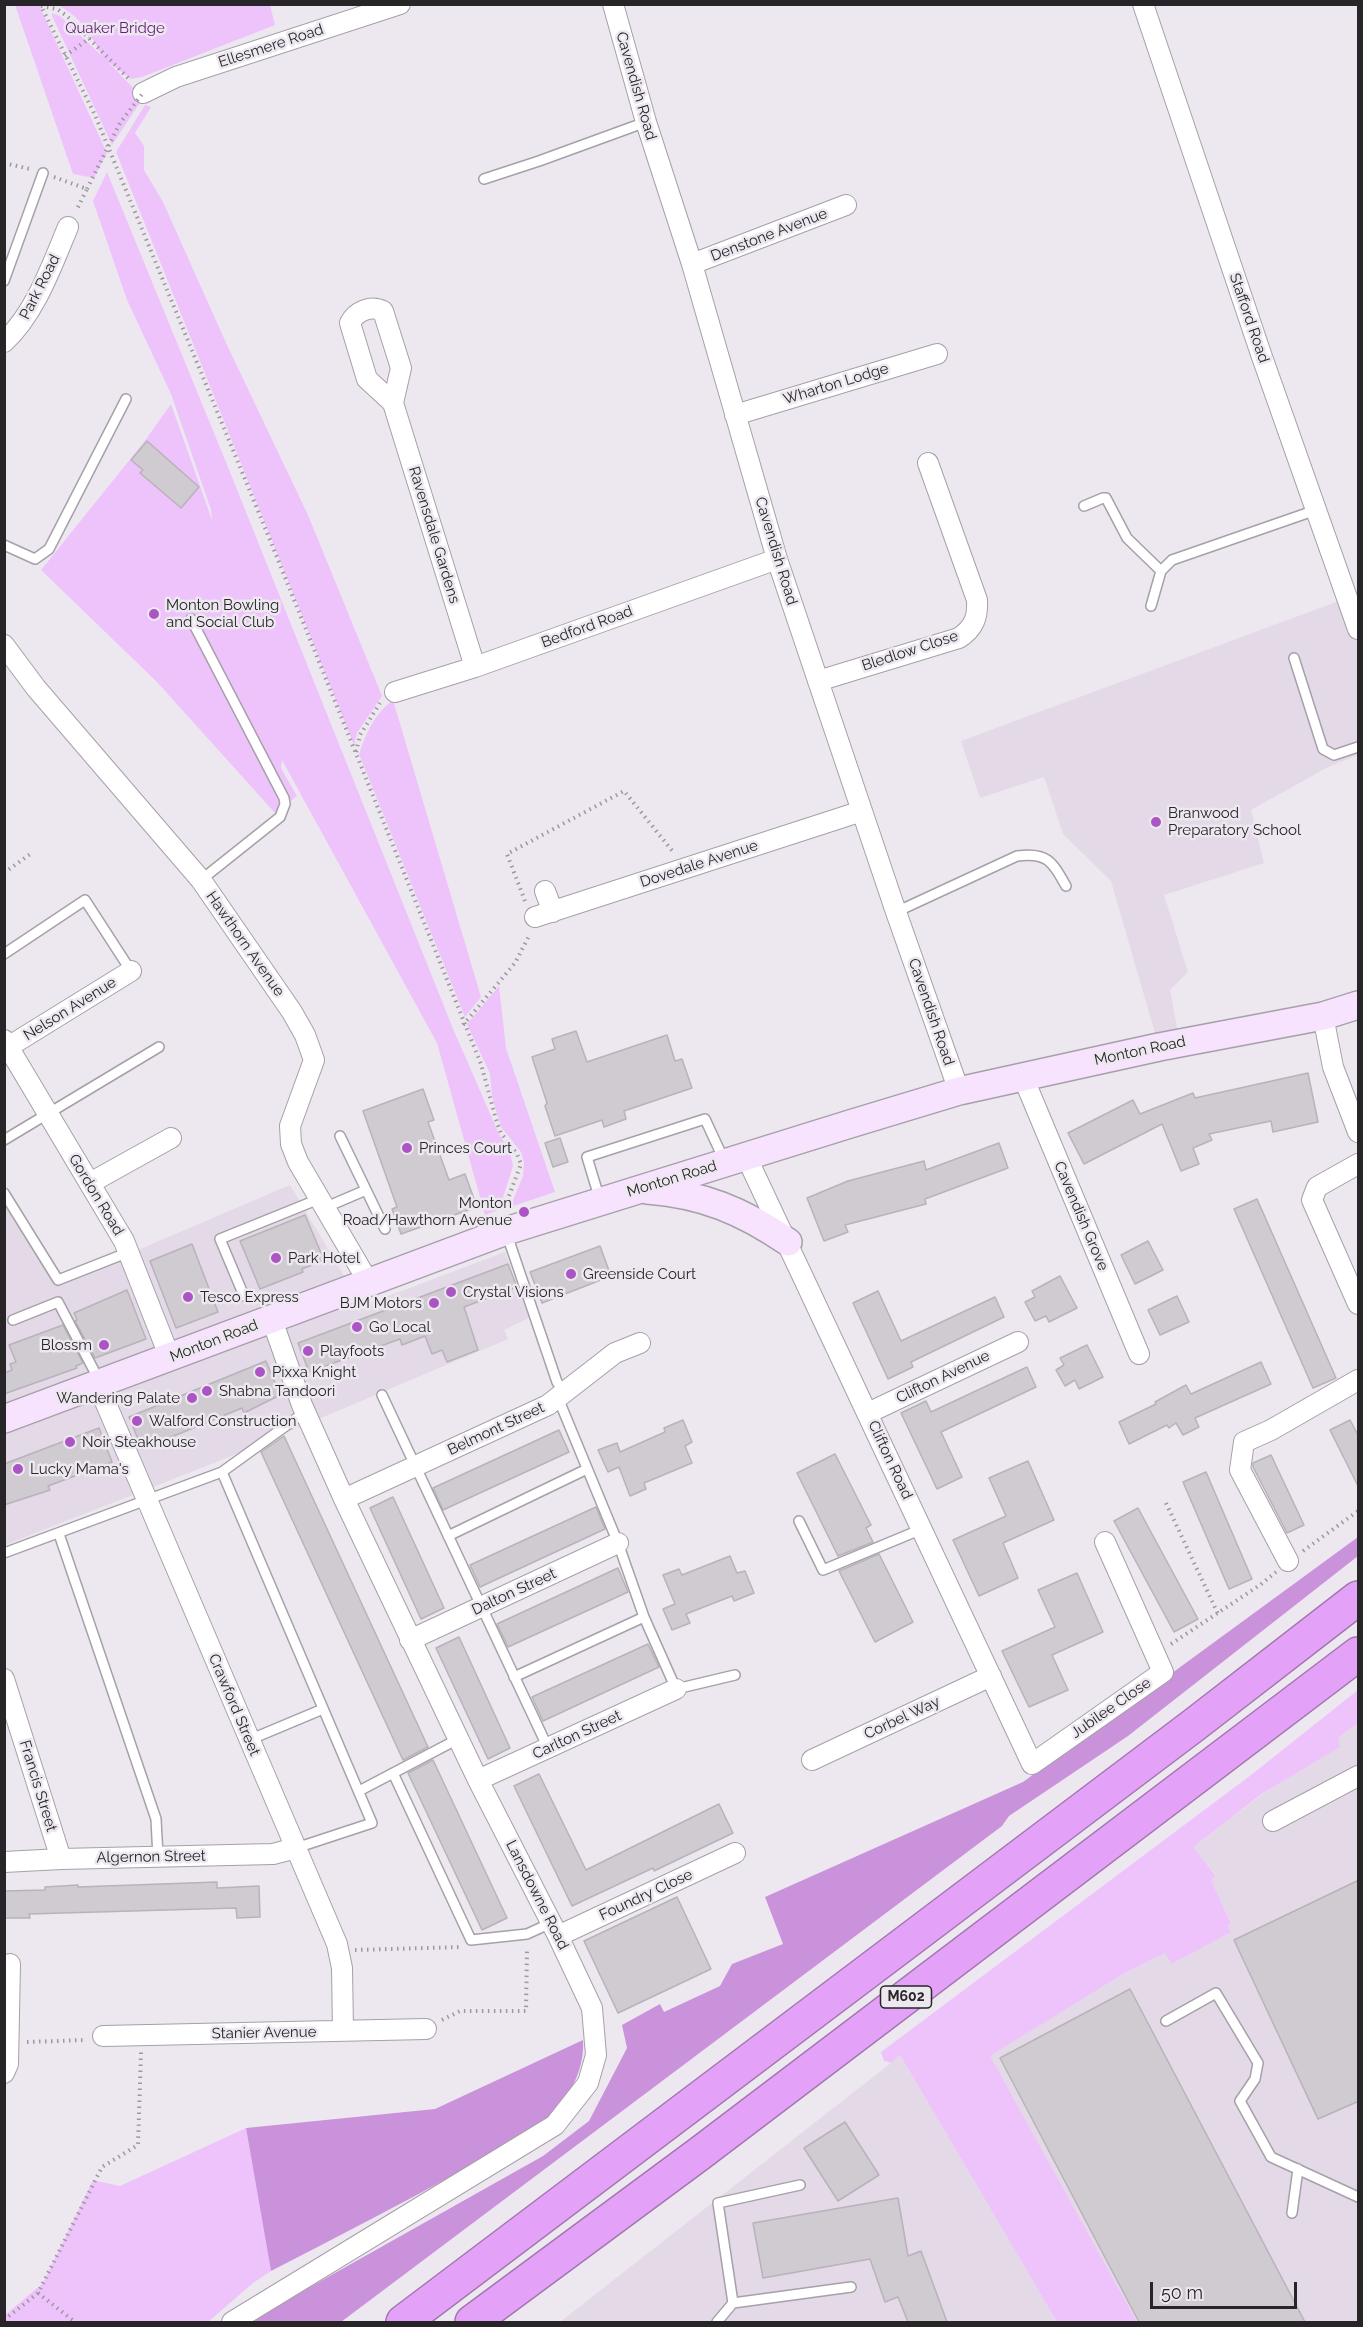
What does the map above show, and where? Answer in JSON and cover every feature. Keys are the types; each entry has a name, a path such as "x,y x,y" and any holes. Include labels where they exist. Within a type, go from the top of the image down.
{"highway":[{"name":"M602","path":"403,2322 1359,1598"},
{"name":"M602","path":"472,2322 699,2154 1359,1654"}],"main road":[{"name":"Monton Road","path":"4,1419 507,1231 736,1159 959,1091 1159,1047 1323,1017 1359,1005"},
{"path":"636,1190 676,1193 715,1203 754,1219 788,1242"}],"street":[{"name":"Ellesmere Road","path":"143,93 176,77 400,4"},
{"name":"Cavendish Road","path":"613,4 646,122 692,264 777,559 959,1091"},
{"name":"Stafford Road","path":"1143,4 1257,343 1359,629"},
{"name":"Denstone Avenue","path":"692,264 846,205"},
{"name":"Park Road","path":"4,342 25,318 48,274 68,227"},
{"name":"Wharton Lodge","path":"735,415 937,354"},
{"name":"Ravensdale Gardens","path":"393,403 475,667"},
{"name":"Bledlow Close","path":"818,681 959,638 973,625 978,613 977,600 945,485 928,463"},
{"name":"Bedford Road","path":"395,692 475,667 777,559"},
{"name":"Hawthorn Avenue","path":"4,645 36,688 201,880 292,1012 312,1051 314,1060 296,1105 290,1136 293,1152 369,1283"},
{"name":"Dovedale Avenue","path":"544,914 862,811"},
{"path":"544,914 546,891"},
{"name":"Nelson Avenue","path":"6,1044 131,971"},
{"path":"1323,1017 1333,1067 1359,1132"},
{"name":"Gordon Road","path":"6,1044 129,1252 170,1358"},
{"name":"Cavendish Grove","path":"1023,1077 1139,1354"},
{"path":"90,1183 171,1138"},
{"name":"Clifton Road","path":"736,1159 788,1242 1032,1764"},
{"path":"1359,1164 1317,1187 1312,1200 1359,1304"},
{"name":"Lansdowne Road","path":"232,2322 555,2125 588,2083 596,2055 592,2008 458,1739 344,1499 305,1412 272,1320"},
{"name":"Clifton Avenue","path":"868,1413 1018,1342"},
{"name":"Belmont Street","path":"344,1499 548,1405 615,1353 640,1343"},
{"path":"1288,1561 1240,1470 1244,1442 1271,1430 1359,1380"},
{"name":"Crawford Street","path":"99,1385 340,1952 344,2031"},
{"name":"Jubilee Close","path":"1032,1764 1163,1672 1104,1542"},
{"name":"Dalton Street","path":"410,1640 618,1543"},
{"name":"Corbel Way","path":"812,1760 991,1676"},
{"name":"Francis Street","path":"4,1679 61,1859"},
{"name":"Carlton Street","path":"478,1780 676,1689"},
{"path":"1272,1821 1359,1776"},
{"name":"Algernon Street","path":"4,1862 273,1854 296,1848"},
{"name":"Foundry Close","path":"555,1930 735,1853"},
{"path":"4,2073 8,2064 10,1964"},
{"name":"Stanier Avenue","path":"103,2036 426,2029"}],"lane":[{"path":"484,179 646,122"},
{"path":"4,281 43,173"},
{"path":"4,546 35,559 49,549 126,399"},
{"path":"1084,506 1106,498 1127,538 1161,571"},
{"path":"1151,606 1161,571 1172,560 1316,510"},
{"path":"191,619 284,798 285,804 280,817 201,880"},
{"path":"1294,658 1323,749 1334,755 1359,747"},
{"path":"896,912 1017,856 1031,854 1045,857 1055,865 1066,886"},
{"path":"4,954 85,900 131,971"},
{"path":"4,1140 159,1047"},
{"path":"600,1201 587,1157 705,1119 736,1159"},
{"path":"340,1136 385,1229"},
{"path":"244,1296 220,1239 366,1190"},
{"path":"4,1193 58,1280 129,1252"},
{"path":"507,1231 587,1469 618,1543 644,1617 676,1689 735,1675"},
{"path":"13,1320 58,1302 99,1385"},
{"path":"382,1395 548,1748"},
{"path":"4,1553 222,1472 305,1412"},
{"path":"448,1536 587,1469"},
{"path":"222,1472 372,1823 296,1848"},
{"path":"799,1521 823,1570 922,1529"},
{"path":"59,1534 156,1819 158,1857"},
{"path":"514,1677 644,1617"},
{"path":"249,1740 324,1709"},
{"path":"359,1791 458,1739"},
{"path":"393,1773 471,1940 555,1930"},
{"path":"1166,2021 1216,1993 1258,2064 1255,2079 1240,2101 1271,2157 1359,2197"},
{"path":"1293,2213 1298,2169"},
{"path":"734,2303 718,2203 800,2185"},
{"path":"717,2322 734,2303 850,2287"}],"path":[{"path":"4,163 43,173 87,189 120,123 143,93 90,38 61,12 41,5"},
{"path":"41,5 99,126 268,535 483,1071 501,1133 514,1148 519,1159 520,1169 505,1206 507,1231"},
{"path":"65,56 90,38"},
{"path":"355,754 360,735 369,719 380,703 395,692"},
{"path":"463,1025 515,963 544,914 528,910 507,854 624,791 687,868"},
{"path":"4,873 33,852"},
{"path":"1166,1503 1218,1614"},
{"path":"1155,1655 1260,1585 1288,1561 1359,1511"},
{"path":"515,1947 541,1946 555,1930"},
{"path":"426,2029 460,2011 526,2011 527,1946"},
{"path":"340,1952 366,1949 470,1947"},
{"path":"7,2041 40,2043 88,2040 103,2036"},
{"path":"4,2320 38,2293 102,2167 138,2145 142,2036"},
{"path":"38,2293 75,2322"}],"shaded area":[{"name":"Branwood Preparatory School","path":"1347,598 1358,638 1358,755 1328,767 1251,810 1264,863 1164,895 1188,972 1170,990 1180,1043 1159,1047 1111,881 1063,834 1044,777 980,798 961,741"},
{"path":"290,1185 362,1306 505,1252 529,1318 504,1330 508,1339 219,1461 5,1545 4,1200 56,1285"},
{"path":"1358,1537 1358,1556 1128,1736 1009,1816 1002,1826 341,2322 254,2322 262,2314 543,2156 589,2121 627,2048 622,2025 660,2004 664,2012 720,1986 732,1964 783,1944 765,1897 1023,1782"},
{"path":"1358,1723 1358,2322 1137,2322 989,2056 1123,1974 1165,1952 1173,1964 1231,1931 1228,1925 1231,1922 1211,1880 1216,1875 1192,1847"},
{"path":"583,2040 581,2065 572,2088 557,2108 532,2131 419,2194 271,2271 246,2128 435,2109"},
{"path":"900,2055 1057,2322 560,2322 891,2063"}],"green space":[{"path":"15,5 39,5 107,153 94,178 73,174"},
{"name":"Quaker Bridge","path":"58,5 270,5 275,25 142,77 131,79 108,62 143,98 112,145 52,13 60,16 102,56 84,27 73,15"},
{"path":"145,105 151,107 135,133 144,146 144,170 163,202 227,345 308,515 382,696 357,733 354,745 116,152"},
{"path":"107,172 454,1031 499,1134 510,1152 513,1166 499,1210 485,1215 437,1043 282,760 281,768 297,796 275,813 157,682 41,570 144,442 171,404 212,520 211,510 171,394 127,300 93,201"},
{"path":"393,700 481,997 465,1017 359,754 372,724"},
{"path":"499,986 506,1048 555,1192 510,1207 523,1176 524,1162 521,1152 501,1127 492,1096 490,1074 467,1024"},
{"path":"1358,1690 1358,1723 1338,1738 1340,1747 1263,1793 1193,1847 1216,1876 1211,1880 1231,1923 1228,1925 1231,1932 1172,1964 1165,1953 1123,1974 990,2056 1137,2322 1057,2322 900,2055 891,2063 884,2061 881,2052 1251,1775"},
{"path":"246,2128 271,2271 253,2283 208,2322 5,2322 5,2315 43,2283 93,2180 120,2186"}],"building":[{"path":"147,441 199,487 181,508 140,473 143,470 131,460"},
{"path":"576,1031 587,1062 667,1035 675,1061 682,1059 692,1088 624,1111 626,1119 604,1127 602,1120 555,1136 532,1057 555,1049 552,1039"},
{"path":"1308,1073 1318,1122 1273,1132 1271,1121 1209,1134 1212,1140 1193,1148 1199,1164 1181,1171 1162,1124 1084,1164 1068,1133 1133,1100 1140,1114 1193,1093 1195,1098"},
{"name":"Princes Court","path":"423,1089 434,1120 428,1122 449,1180 465,1174 477,1207 401,1234 392,1209 397,1207 363,1111"},
{"path":"560,1138 568,1162 553,1167 545,1143"},
{"path":"999,1143 1008,1168 925,1199 926,1204 845,1225 848,1232 824,1241 807,1198 848,1181 924,1161 926,1170"},
{"path":"1257,1199 1336,1378 1313,1388 1234,1209"},
{"path":"305,1215 324,1260 302,1269 303,1272 260,1289 240,1241"},
{"path":"1148,1241 1163,1270 1135,1284 1121,1255"},
{"path":"192,1244 218,1312 176,1328 150,1261"},
{"name":"Greenside Court","path":"600,1246 611,1276 542,1303 530,1272"},
{"path":"508,1264 517,1287 464,1307 478,1350 447,1362 442,1350 432,1354 425,1336 402,1345 400,1339 309,1372 298,1343"},
{"path":"1060,1276 1077,1308 1049,1322 1046,1316 1035,1321 1025,1302 1035,1297 1032,1291"},
{"path":"127,1290 146,1339 95,1358 75,1321 77,1320 74,1313"},
{"path":"878,1291 901,1341 995,1297 1004,1317 911,1362 913,1367 888,1379 853,1303"},
{"path":"1177,1296 1189,1322 1160,1335 1148,1310"},
{"path":"63,1325 83,1363 76,1366 77,1368 4,1394 4,1373 12,1370 10,1364 16,1362 9,1345"},
{"path":"1087,1345 1103,1377 1079,1389 1075,1380 1065,1386 1056,1370 1064,1365 1060,1358"},
{"path":"266,1361 280,1395 244,1413 242,1408 142,1449 129,1417"},
{"path":"1261,1362 1271,1384 1195,1418 1199,1427 1183,1435 1176,1423 1169,1428 1167,1425 1129,1444 1119,1422 1156,1404 1155,1402 1186,1385 1191,1394"},
{"path":"1027,1367 1036,1387 941,1432 962,1477 937,1489 901,1413 926,1401 931,1412"},
{"path":"683,1420 692,1442 685,1446 692,1463 644,1483 646,1489 630,1496 619,1467 608,1472 598,1450 617,1443 620,1452 665,1432 664,1428"},
{"path":"1350,1420 1359,1437 1359,1488 1330,1430"},
{"path":"99,1428 112,1462 48,1486 50,1490 4,1505 4,1464"},
{"path":"559,1430 569,1452 443,1510 433,1488"},
{"path":"284,1436 428,1747 403,1760 261,1452"},
{"path":"835,1454 871,1525 866,1528 873,1542 838,1556 797,1473"},
{"path":"1271,1455 1304,1525 1287,1533 1253,1467 1253,1463"},
{"path":"1028,1461 1054,1520 1003,1543 1018,1578 979,1596 953,1540 1006,1516 989,1478"},
{"path":"1206,1472 1252,1579 1229,1589 1183,1482"},
{"path":"393,1497 444,1608 421,1619 370,1508"},
{"path":"596,1507 605,1529 480,1587 470,1565"},
{"path":"1138,1508 1198,1619 1174,1632 1114,1521"},
{"path":"879,1554 913,1622 875,1642 839,1571"},
{"path":"730,1556 737,1573 745,1571 754,1593 734,1601 732,1596 686,1614 690,1623 672,1630 663,1609 675,1604 663,1575 679,1569 682,1575"},
{"path":"618,1568 628,1592 508,1647 497,1624"},
{"path":"1077,1573 1103,1632 1052,1655 1068,1690 1029,1707 1002,1651 1055,1627 1038,1590"},
{"path":"459,1637 510,1748 488,1759 436,1648"},
{"path":"648,1644 659,1667 543,1721 532,1697"},
{"path":"433,1760 507,1918 482,1930 408,1773"},
{"path":"539,1774 586,1870 719,1804 733,1833 654,1871 653,1868 572,1906 514,1786"},
{"path":"1359,1880 1359,2101 1318,2119 1234,1940"},
{"path":"217,1882 217,1888 259,1886 260,1917 237,1918 236,1908 29,1914 30,1918 4,1918 4,1891 45,1890 45,1887 78,1885 78,1887"},
{"path":"677,1897 711,1969 618,2013 584,1941"},
{"path":"1130,1989 1305,2322 1139,2322 1000,2058"},
{"path":"845,2122 879,2175 838,2201 804,2148"},
{"path":"898,2198 908,2256 921,2251 947,2322 908,2322 898,2297 885,2302 870,2259 763,2278 753,2223"}],"place":[{"name":"Monton Bowling and Social Club","path":"154,614"},
{"name":"Branwood Preparatory School","path":"1156,822"},
{"name":"Princes Court","path":"407,1148"},
{"name":"Monton Road/Hawthorn Avenue","path":"524,1212"},
{"name":"Park Hotel","path":"276,1258"},
{"name":"Greenside Court","path":"571,1274"},
{"name":"Crystal Visions","path":"451,1292"},
{"name":"Tesco Express","path":"188,1297"},
{"name":"BJM Motors","path":"434,1303"},
{"name":"Go Local","path":"357,1327"},
{"name":"Blossm","path":"104,1345"},
{"name":"Playfoots","path":"308,1351"},
{"name":"Pixxa Knight","path":"260,1372"},
{"name":"Shabna Tandoori","path":"207,1391"},
{"name":"Wandering Palate","path":"192,1398"},
{"name":"Walford Construction","path":"137,1421"},
{"name":"Noir Steakhouse","path":"70,1442"},
{"name":"Lucky Mama's","path":"18,1469"}]}
